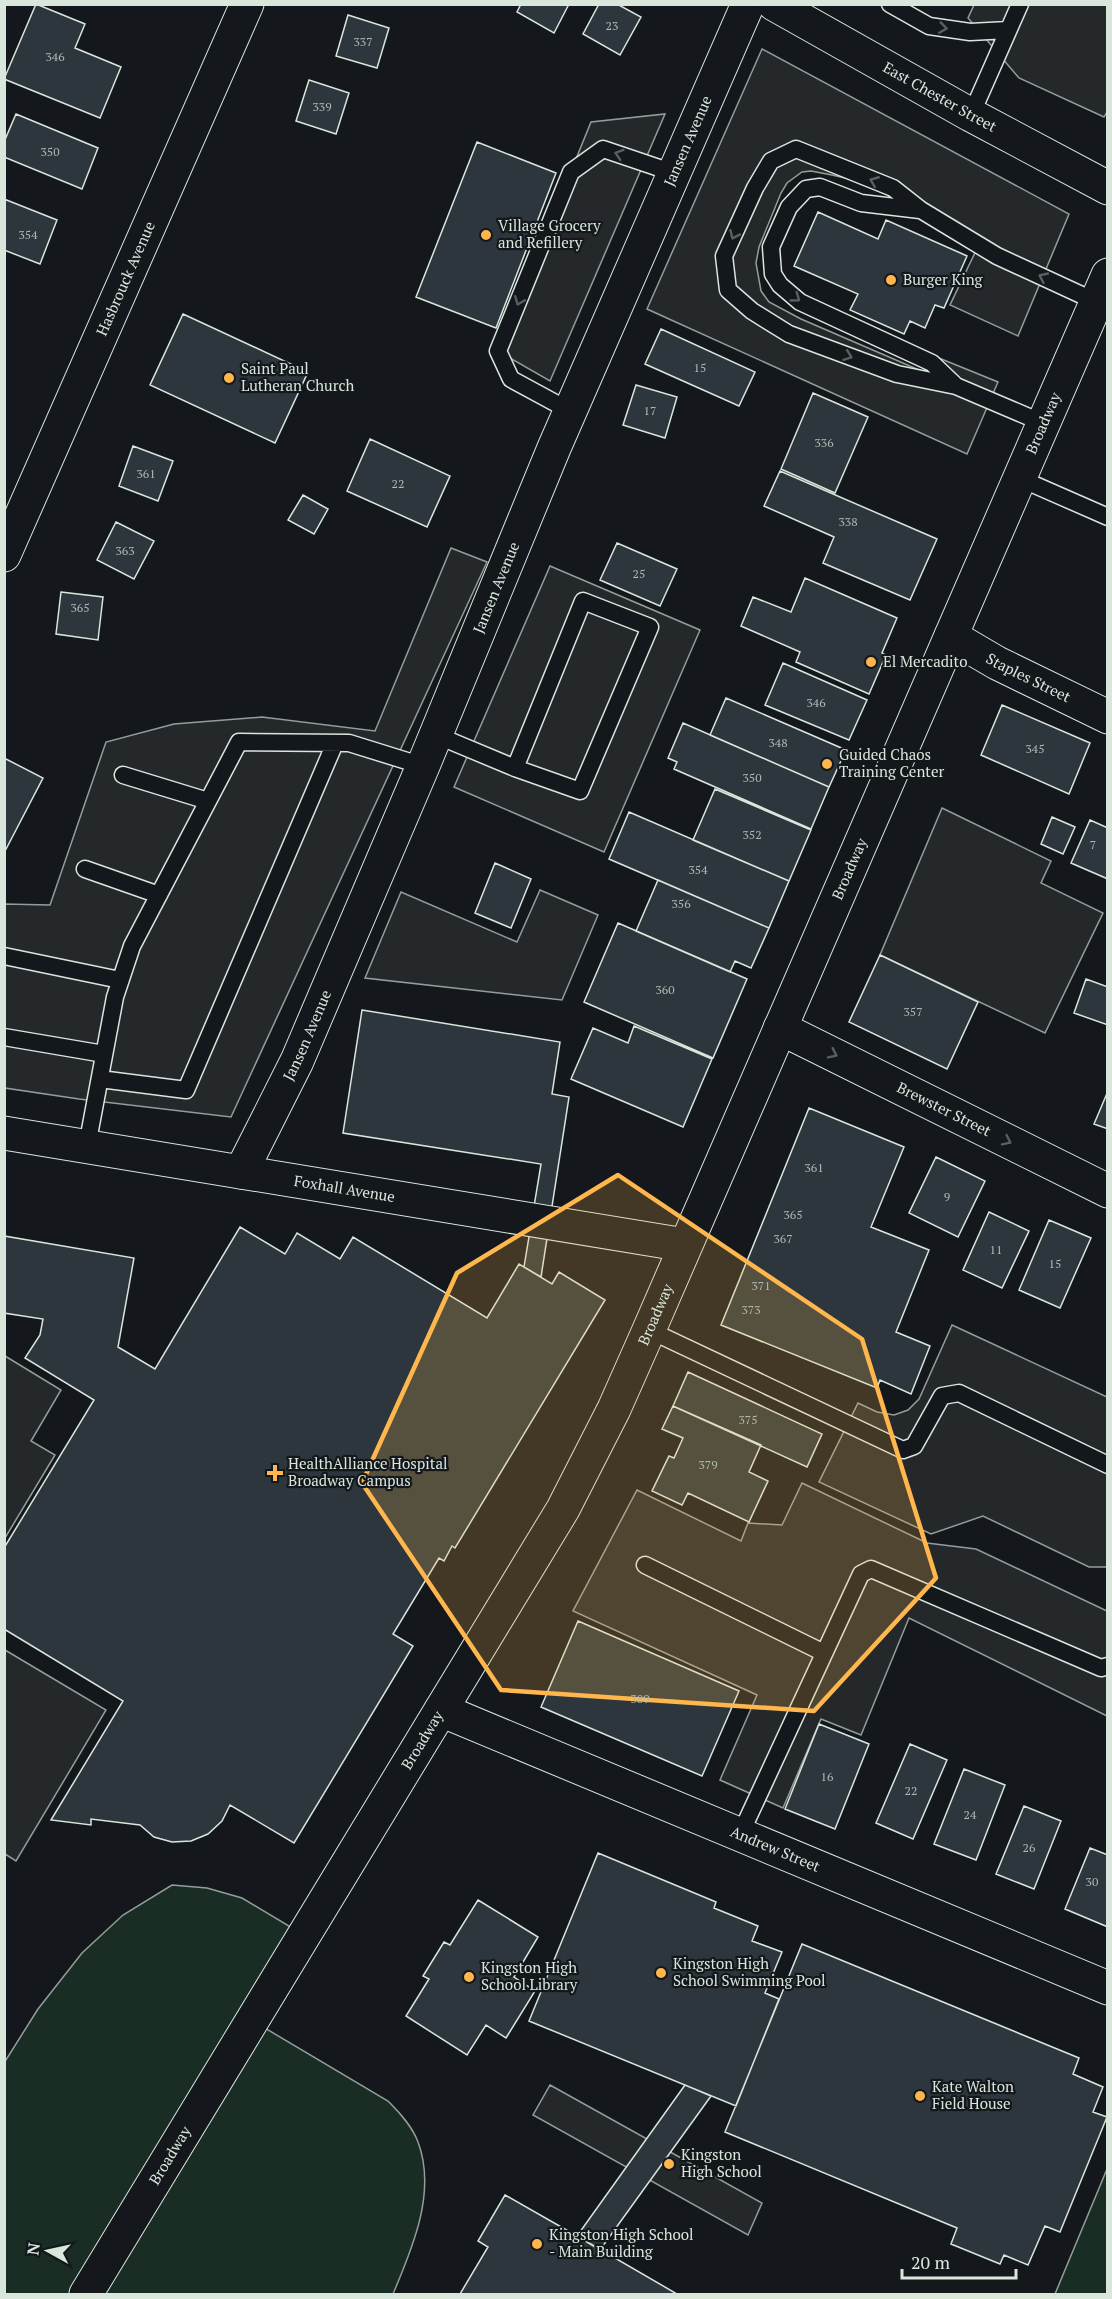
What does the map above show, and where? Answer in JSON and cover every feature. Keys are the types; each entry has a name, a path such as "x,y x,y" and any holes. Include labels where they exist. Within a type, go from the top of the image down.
{"main road":[{"name":"Hasbrouck Avenue","path":"4,555 247,4"},
{"name":"Jansen Avenue","path":"241,1172 297,1061 423,766 570,411 748,4"},
{"name":"East Chester Street","path":"774,4 970,116 1107,188"},
{"name":"Broadway","path":"86,2295 563,1509 614,1409 1043,423 1104,295"},
{"name":"Staples Street","path":"951,636 997,663 1107,717"},
{"name":"Brewster Street","path":"780,1028 1107,1191"},
{"name":"Foxhall Avenue","path":"4,1133 685,1245"},
{"name":"Andrew Street","path":"441,1710 1107,1988"}],"lane":[{"path":"890,4 929,26 970,32 1008,30"},
{"path":"970,116 1020,4"},
{"path":"570,411 511,379 498,351 571,172 603,149 674,173"},
{"path":"1043,423 956,386 897,374 789,334 752,311 728,290 724,256 755,188 771,161 796,149 893,188 921,210 998,256 1104,295"},
{"path":"921,210 861,203 820,187 806,189 789,207 771,247 773,274 780,285 800,302 932,363 956,386"},
{"path":"1019,478 1107,517"},
{"path":"436,735 515,768 580,791 650,627 583,601 515,768"},
{"path":"87,1146 115,997 132,946 239,742 349,743 423,766"},
{"path":"100,1079 186,1090 335,744"},
{"path":"123,775 208,801"},
{"path":"85,870 159,895"},
{"path":"4,957 120,980"},
{"path":"4,1036 104,1054"},
{"path":"649,1330 903,1450 914,1446 942,1396 959,1393 1107,1465"},
{"path":"645,1564 824,1653"},
{"path":"740,1835 861,1574 871,1569 1101,1668 1107,1666"}],"highlighted area":[{"path":"618,1175 862,1339 936,1578 814,1711 501,1690 362,1483 457,1273"}],"green space":[{"path":"172,1885 207,1888 242,1898 304,1935 253,2021 388,2101 401,2115 418,2142 425,2181 420,2220 393,2294 5,2294 4,2063 38,2009 82,1953 123,1915"},
{"path":"1107,2169 1107,2294 1055,2294"}],"shaded area":[{"path":"974,5 1107,5 1108,110 1104,117 1019,78 968,18"},
{"path":"762,49 1069,214 1018,336 950,305 982,238 858,181 832,175 811,171 802,172 787,183 781,193 759,247 756,263 761,291 769,302 801,319 926,373 934,356 998,382 967,454 647,309"},
{"path":"665,114 550,381 498,351 591,122"},
{"path":"451,548 487,562 231,1117 5,1088 4,904 50,905 106,742 174,724 262,717 375,731"},
{"path":"550,566 700,630 604,852 454,787"},
{"path":"942,808 1051,861 1041,883 1103,913 1045,1033 880,955"},
{"path":"540,890 598,915 562,1000 365,978 401,892 517,942"},
{"path":"952,1325 1107,1397 1107,1567 1089,1567 983,1516 931,1534 819,1482 858,1403 877,1412 894,1415 908,1410 919,1399"},
{"path":"5,1356 61,1390 31,1441 55,1455 5,1538"},
{"path":"802,1483 927,1543 976,1549 1107,1611 1107,1716 909,1618 861,1735 821,1719 783,1808 720,1780 757,1695 573,1611 637,1490 741,1541 748,1523 782,1525"},
{"path":"5,1650 106,1710 16,1861 5,1854"},
{"path":"550,2085 762,2203 748,2235 533,2115"}],"building":[{"path":"36,4 85,24 75,48 121,67 100,118 4,79"},
{"path":"521,4 569,4 554,33 517,12"},
{"path":"599,4 617,4 641,17 620,55 583,34"},
{"path":"348,15 389,28 377,68 336,56"},
{"path":"309,80 349,93 336,134 296,121"},
{"path":"16,114 98,148 82,189 4,157 4,142"},
{"name":"Village Grocery and Refillery","path":"477,142 556,173 496,328 416,297"},
{"path":"4,199 57,220 40,264 4,250"},
{"name":"Burger King","path":"818,212 878,239 886,220 967,256 944,308 935,305 925,328 910,321 904,334 850,310 858,294 794,266"},
{"name":"Saint Paul Lutheran Church","path":"183,314 308,372 275,443 150,385"},
{"path":"661,329 755,372 739,406 645,364"},
{"path":"636,385 677,397 665,438 623,425"},
{"path":"813,393 868,417 835,493 781,469"},
{"path":"370,439 450,476 427,527 347,491"},
{"path":"133,446 173,461 158,501 119,486"},
{"path":"780,471 937,539 910,600 823,563 834,537 764,506"},
{"path":"303,495 328,509 314,534 288,520"},
{"path":"116,522 154,541 134,579 97,560"},
{"path":"617,543 677,569 660,606 600,580"},
{"path":"805,578 897,618 882,653 886,655 869,694 796,662 800,652 741,626 753,597 791,612"},
{"path":"61,592 103,597 98,640 56,634"},
{"path":"783,663 867,700 849,740 765,705"},
{"path":"726,698 846,750 829,787 710,735"},
{"path":"1002,705 1090,743 1069,794 981,755"},
{"path":"683,723 829,787 811,829 674,769 677,762 668,758"},
{"path":"4,758 43,778 4,853"},
{"path":"715,789 811,830 789,881 693,840"},
{"path":"629,812 789,881 769,928 609,859"},
{"path":"1052,817 1075,827 1063,854 1041,844"},
{"path":"1090,820 1108,828 1108,879 1071,863"},
{"path":"495,863 531,879 511,928 475,913"},
{"path":"658,880 769,928 751,968 735,961 730,972 636,931"},
{"path":"618,923 747,979 713,1058 584,1002"},
{"path":"880,955 978,1002 947,1069 849,1022"},
{"path":"1086,979 1108,987 1108,1025 1074,1013"},
{"path":"362,1010 560,1042 552,1094 569,1097 541,1277 524,1267 541,1164 343,1133"},
{"path":"634,1026 712,1059 683,1127 571,1079 593,1028 628,1043"},
{"path":"1108,1091 1108,1129 1094,1124"},
{"path":"809,1108 904,1147 871,1227 929,1250 896,1332 930,1346 911,1394 880,1380 877,1388 721,1325"},
{"path":"936,1157 985,1181 958,1237 909,1213"},
{"path":"989,1212 1029,1231 1002,1288 963,1270"},
{"path":"1049,1220 1091,1238 1060,1308 1019,1290"},
{"name":"HealthAlliance Hospital Broadway Campus","path":"240,1227 285,1254 297,1233 340,1259 353,1237 487,1318 519,1264 552,1284 559,1272 605,1300 455,1548 452,1546 444,1561 439,1558 393,1634 413,1646 294,1843 230,1805 222,1821 208,1834 191,1841 172,1842 154,1837 140,1825 91,1819 91,1825 51,1820 123,1701 4,1629 4,1548 94,1400 25,1358 40,1335 43,1319 4,1313 4,1236 134,1258 118,1347 155,1369"},
{"path":"688,1372 822,1434 807,1467 673,1406"},
{"path":"673,1406 761,1445 749,1472 768,1481 749,1522 688,1493 682,1505 652,1491 669,1456 674,1458 683,1438 662,1429"},
{"path":"578,1621 739,1691 702,1776 541,1707"},
{"path":"819,1724 869,1744 835,1829 785,1809"},
{"path":"910,1744 947,1760 913,1839 876,1823"},
{"path":"964,1769 1005,1785 976,1860 934,1844"},
{"path":"1024,1806 1061,1821 1034,1889 996,1874"},
{"path":"1090,1848 1108,1855 1108,1927 1065,1909"},
{"name":"Kingston High School Swimming Pool","path":"598,1853 716,1902 714,1908 758,1926 752,1941 782,1952 765,1993 779,1999 736,2106 529,2021"},
{"name":"Kingston High School Library","path":"478,1900 538,1937 514,1977 535,1991 506,2038 486,2025 467,2055 406,2016 429,1979 423,1976 444,1942 450,1945"},
{"name":"Kate Walton Field House","path":"802,1944 1079,2058 1073,2074 1103,2087 1093,2112 1107,2117 1060,2232 1045,2226 1028,2265 1004,2255 1000,2264 951,2244 957,2228 725,2132"},
{"path":"685,2085 711,2096 600,2250 577,2236"},
{"name":"Kingston High School - Main Building","path":"505,2195 677,2294 460,2294 488,2247 478,2241"}],"place":[{"name":"Village Grocery and Refillery","path":"486,235"},
{"name":"Burger King","path":"891,280"},
{"name":"Saint Paul Lutheran Church","path":"229,378"},
{"name":"El Mercadito","path":"871,662"},
{"name":"Guided Chaos Training Center","path":"827,764"},
{"name":"HealthAlliance Hospital Broadway Campus","path":"275,1473"},
{"name":"Kingston High School Swimming Pool","path":"661,1973"},
{"name":"Kingston High School Library","path":"469,1977"},
{"name":"Kate Walton Field House","path":"920,2096"},
{"name":"Kingston High School","path":"669,2164"},
{"name":"Kingston High School - Main Building","path":"537,2244"}]}
